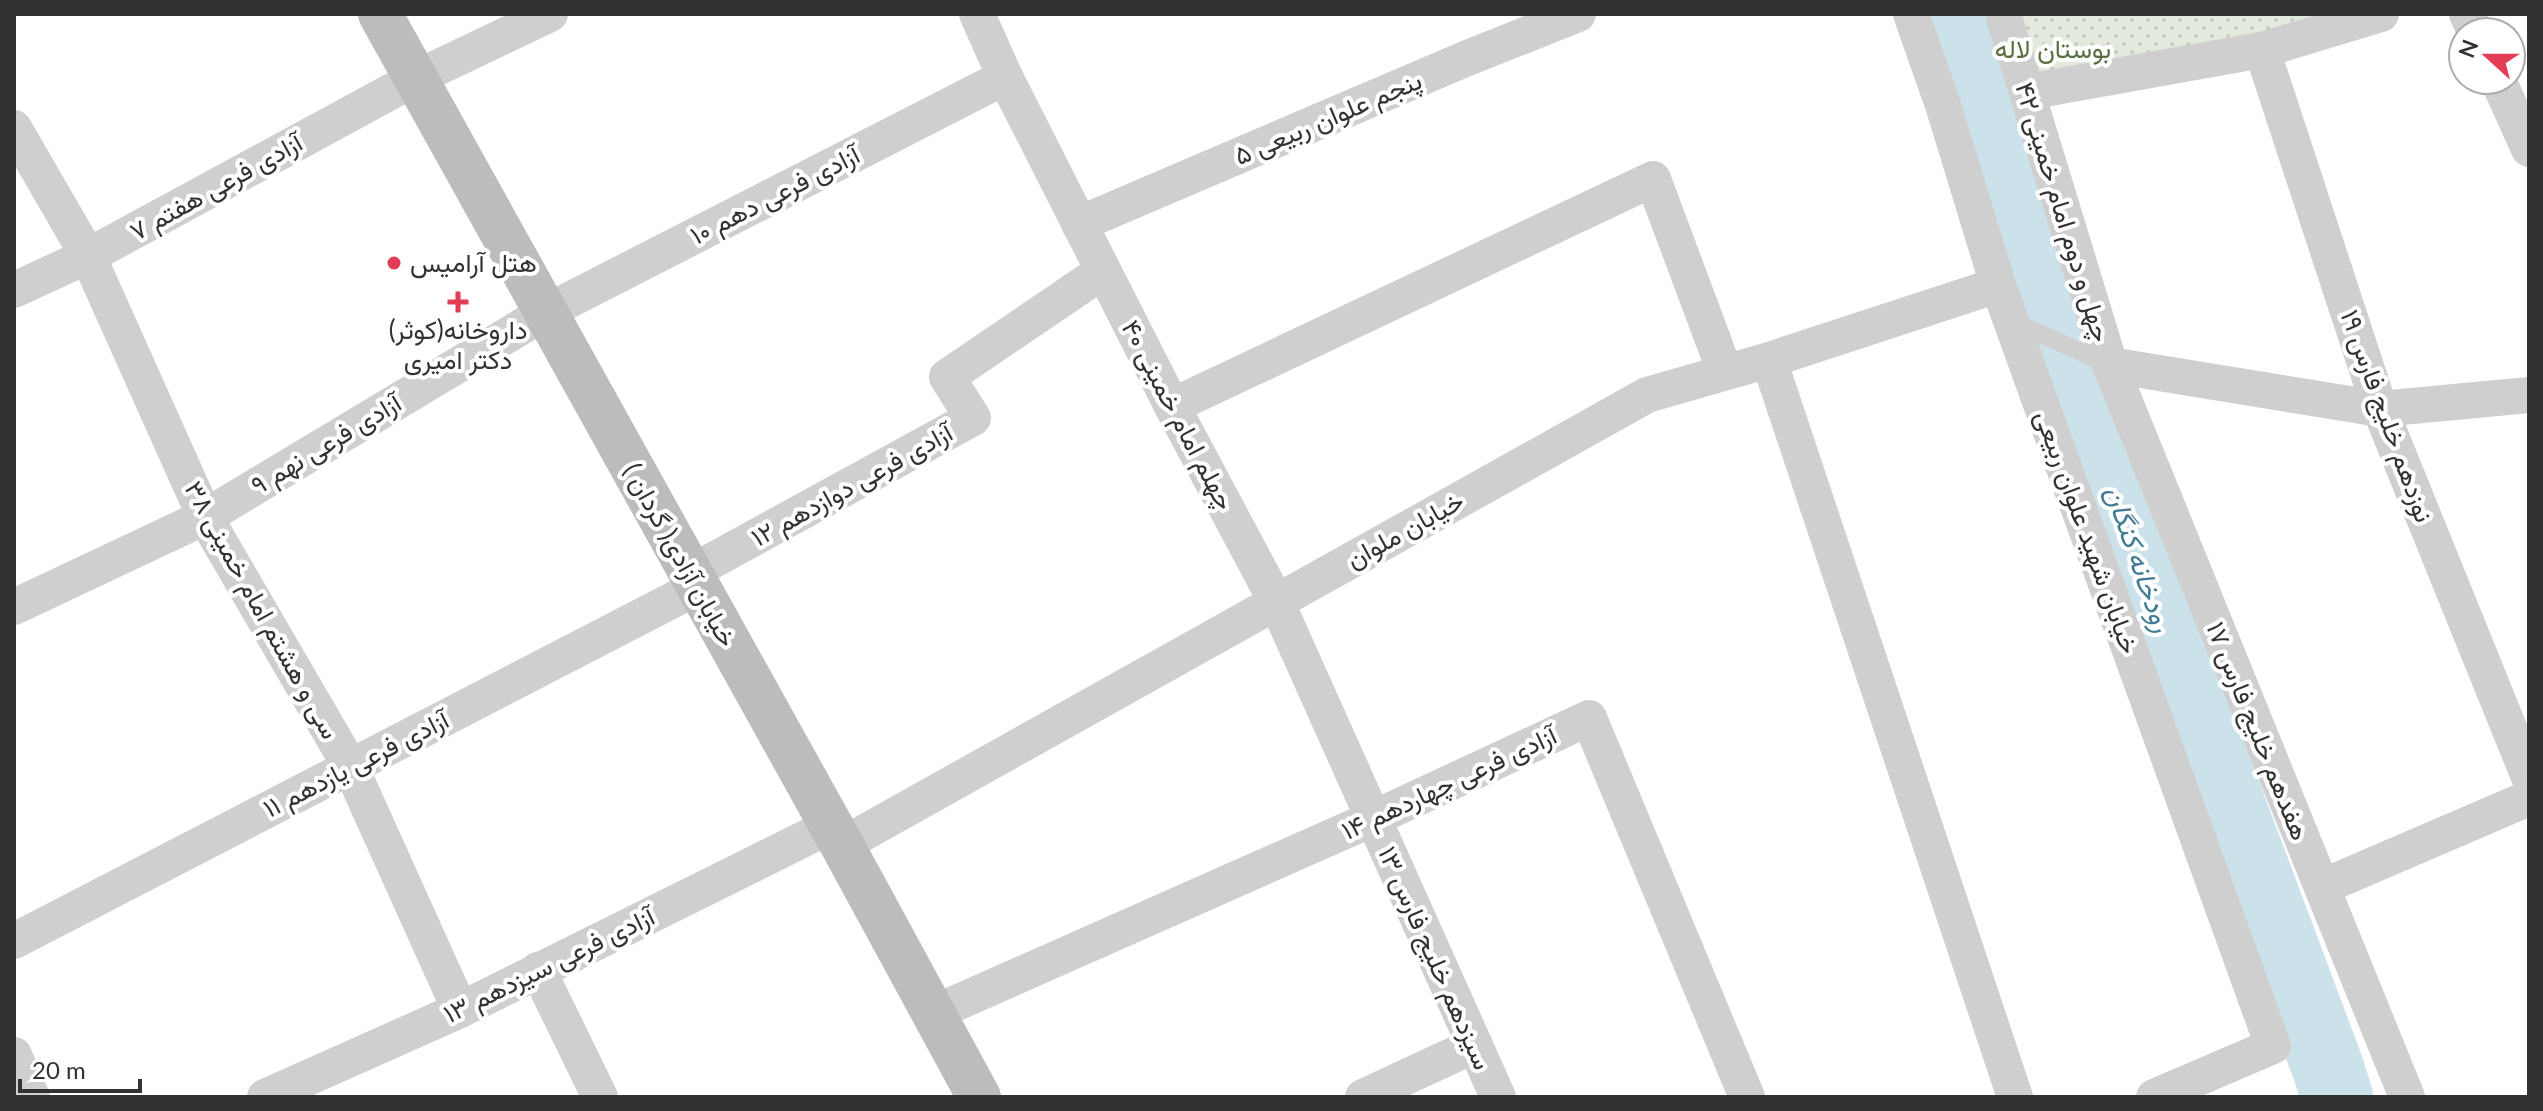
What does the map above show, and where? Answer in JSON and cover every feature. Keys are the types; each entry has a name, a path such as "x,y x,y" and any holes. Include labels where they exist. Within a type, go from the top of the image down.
{"main road":[{"name":"خیابان آزادی( گردان )","path":"380,14 934,1013 971,1094"}],"street":[{"name":"آزادی فرعی هفتم ۷","path":"14,290 88,256 416,78 550,14"},
{"name":"چهلم امام خمینی ۴۰","path":"977,14 1079,224 1276,601 1372,819"},
{"name":"پنجم علوان ربیعی ۵","path":"1079,224 1578,14"},
{"name":"خیابان شهید علوان ربیعی","path":"1911,14 1943,105 1998,285 2273,1046 2154,1097"},
{"name":"چهل و دوم امام خمینی ۴۲","path":"2003,14 2110,365"},
{"path":"2027,92 2262,50 2381,14"},
{"name":"نوزدهم خلیج فارس ۱۹","path":"2262,50 2380,409 2529,777"},
{"name":"آزادی فرعی دهم ۱۰","path":"546,312 1005,77"},
{"path":"2505,96 2529,149"},
{"name":"سی و هشتم امام خمینی ۳۸","path":"14,128 88,256 205,517 350,766 460,1010"},
{"path":"1172,406 1653,179 1725,372"},
{"name":"آزادی فرعی دوازدهم ۱۲","path":"694,580 973,418 947,377 1103,271"},
{"name":"خیابان ملوان","path":"836,836 1276,601 1647,395 1769,360 1998,285"},
{"name":"آزادی فرعی نهم ۹","path":"14,607 205,517 546,312"},
{"path":"1769,360 2015,1097"},
{"path":"2110,365 2380,409 2529,395"},
{"name":"هفدهم خلیج فارس ۱۷","path":"2110,365 2407,1097"},
{"name":"آزادی فرعی یازدهم ۱۱","path":"14,941 350,766 694,580"},
{"name":"آزادی فرعی چهاردهم ۱۴","path":"934,1013 1372,819 1589,718 1747,1097"},
{"path":"2322,887 2529,798"},
{"name":"سیزدهم خلیج فارس ۱۳","path":"1372,819 1498,1097"},
{"name":"آزادی فرعی سیزدهم ۱۳","path":"265,1097 330,1084 460,1010 538,970 836,836"},
{"path":"538,970 600,1097"},
{"path":"1363,1097 1475,1045"},
{"path":"14,1055 32,1097"}],"lane":[{"path":"2011,321 2110,365"}],"green space":[{"name":"بوستان لاله","path":"2001,14 2360,14 2027,92"}],"waterway":[{"name":"رودخانه کنگان","path":"1960,14 2145,579 2337,1097"}],"place":[{"name":"هتل آرامیس","path":"394,263"},
{"name":"داروخانه(کوثر) دکتر امیری","path":"458,302"}]}
